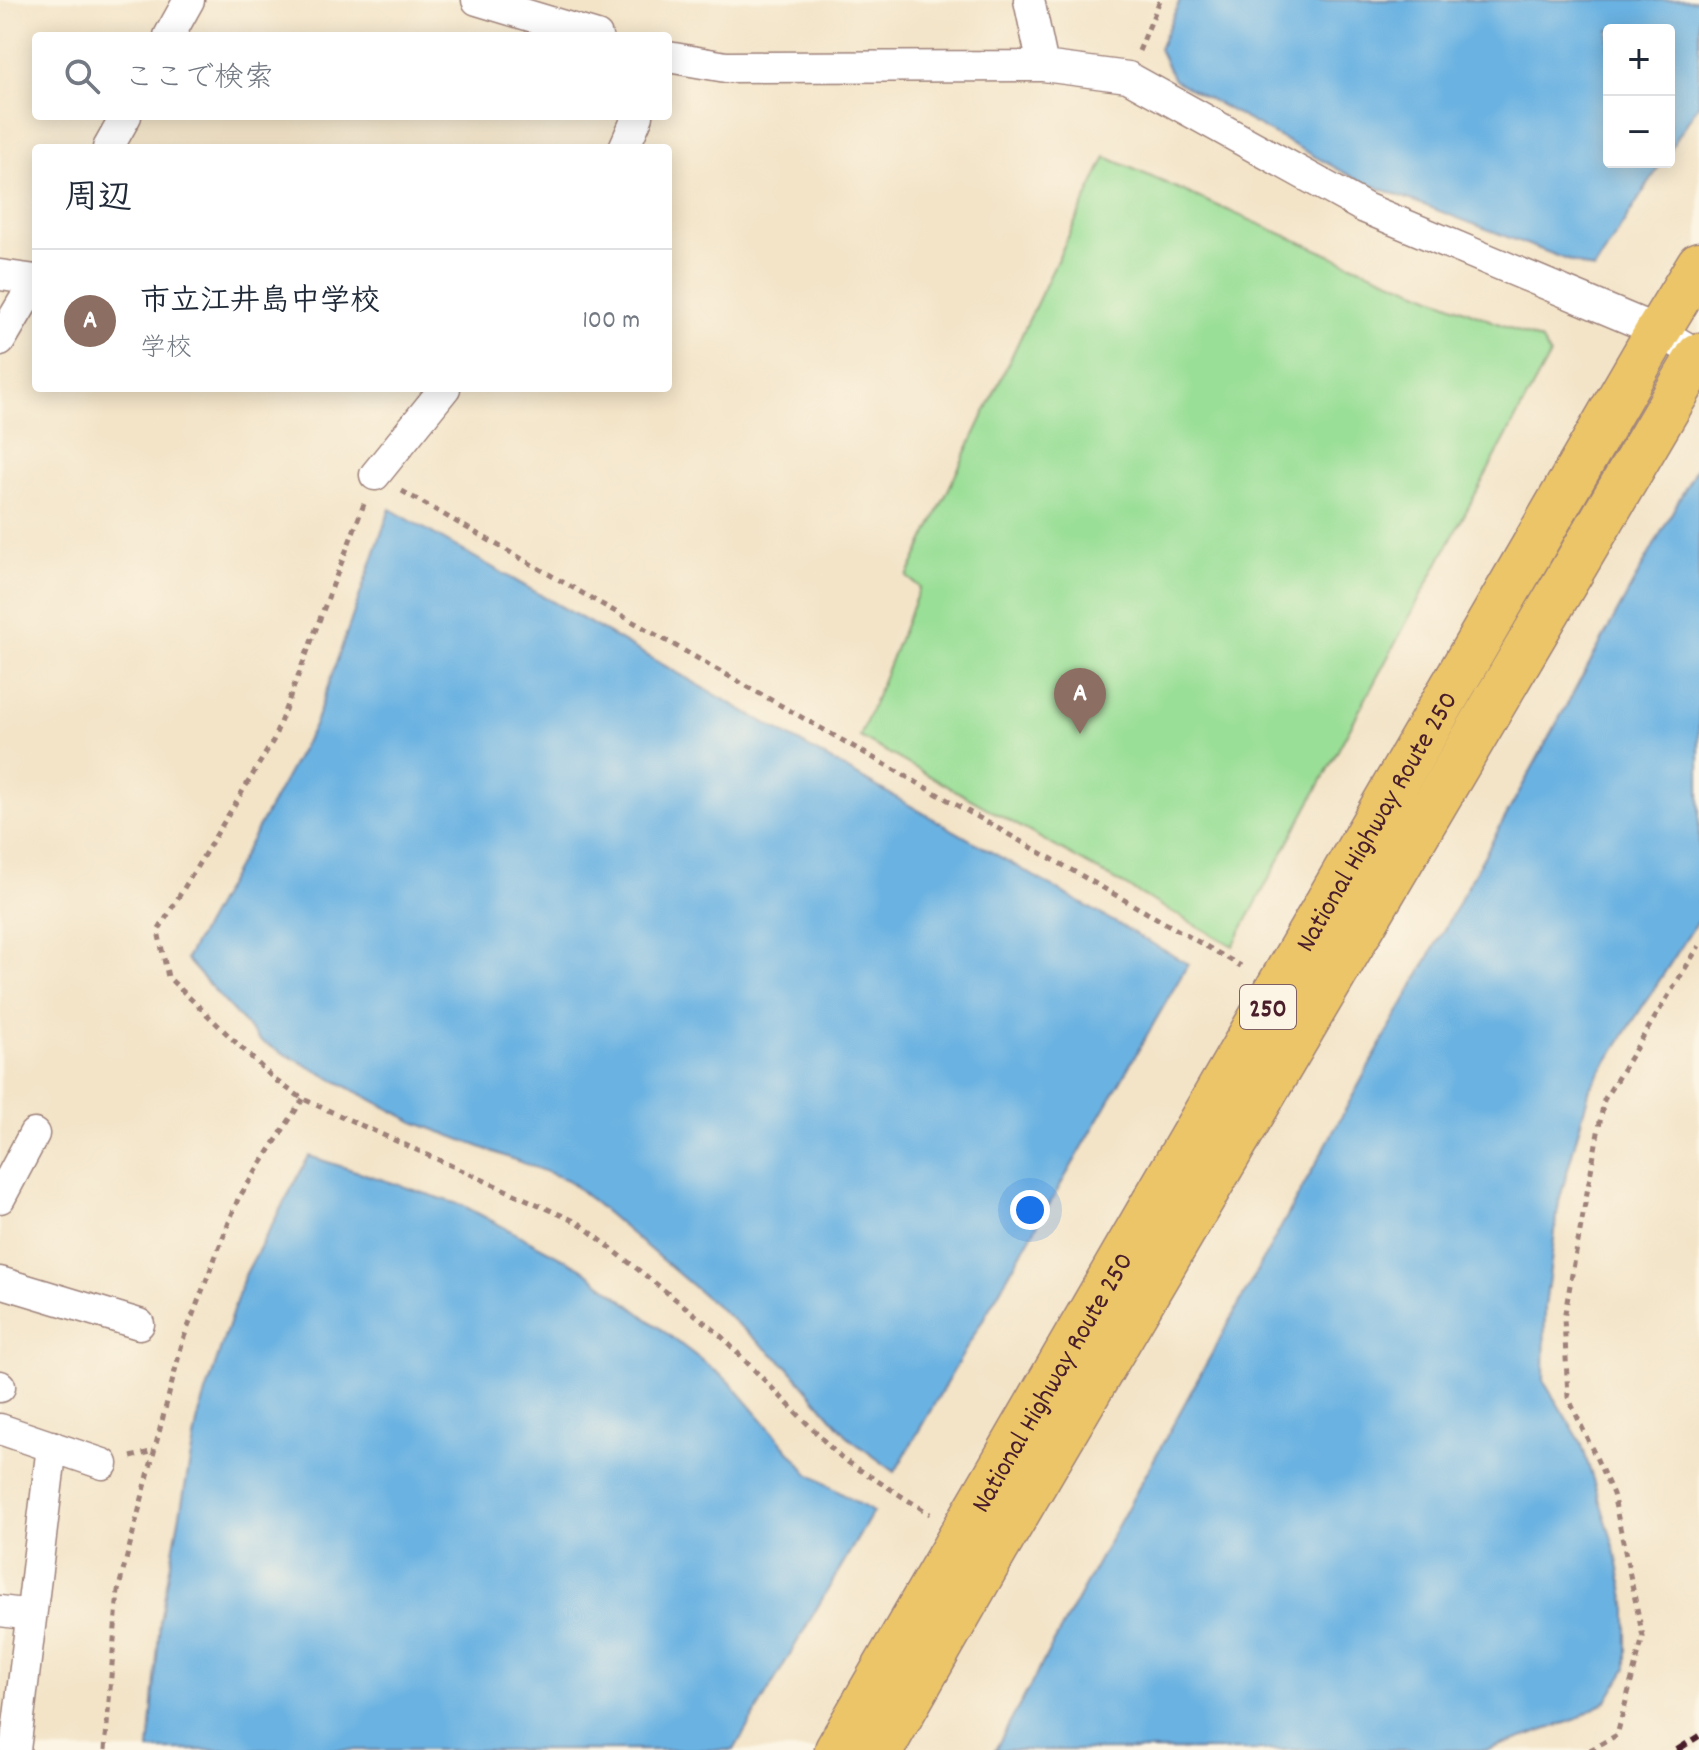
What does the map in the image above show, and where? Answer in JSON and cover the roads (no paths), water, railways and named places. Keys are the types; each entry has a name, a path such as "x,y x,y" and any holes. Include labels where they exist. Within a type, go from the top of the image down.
{"highway":[{"name":"National Highway Route 250","path":"837,1750 1699,264"},
{"name":"National Highway Route 250","path":"881,1750 1004,1535 1699,355"}],"street":[{"path":"171,32 189,0"},
{"path":"477,0 584,32"},
{"path":"1028,0 1043,66"},
{"path":"672,58 726,67 1043,66 1128,77 1365,208 1658,331 1699,355"},
{"path":"110,144 124,120"},
{"path":"626,144 636,120"},
{"path":"0,275 32,279"},
{"path":"0,341 32,287"},
{"path":"375,475 442,392"},
{"path":"0,1198 34,1134"},
{"path":"0,1282 139,1324"},
{"path":"0,1429 103,1464"},
{"path":"15,1750 52,1446"},
{"path":"0,1611 31,1615"}],"water":[{"path":"1180,0 1699,0 1699,104 1675,142 1675,24 1603,24 1603,168 1658,168 1594,270 1358,180 1174,80 1159,49"},
{"path":"1699,463 1699,919 1590,1088 1559,1202 1545,1307 1544,1382 1581,1442 1615,1549 1627,1608 1627,1668 1607,1701 1577,1719 1487,1750 995,1750"},
{"path":"390,509 1188,964 895,1472 850,1439 788,1367 568,1180 414,1122 260,1041 186,959 314,726"},
{"path":"309,1156 464,1206 581,1268 730,1382 809,1474 873,1512 734,1750 149,1750 160,1621 198,1418 244,1277"}],"railway":[{"path":"1677,1750 1699,1736"}],"place":[{"name":"市立江井島中学校","path":"1080,734"}]}
